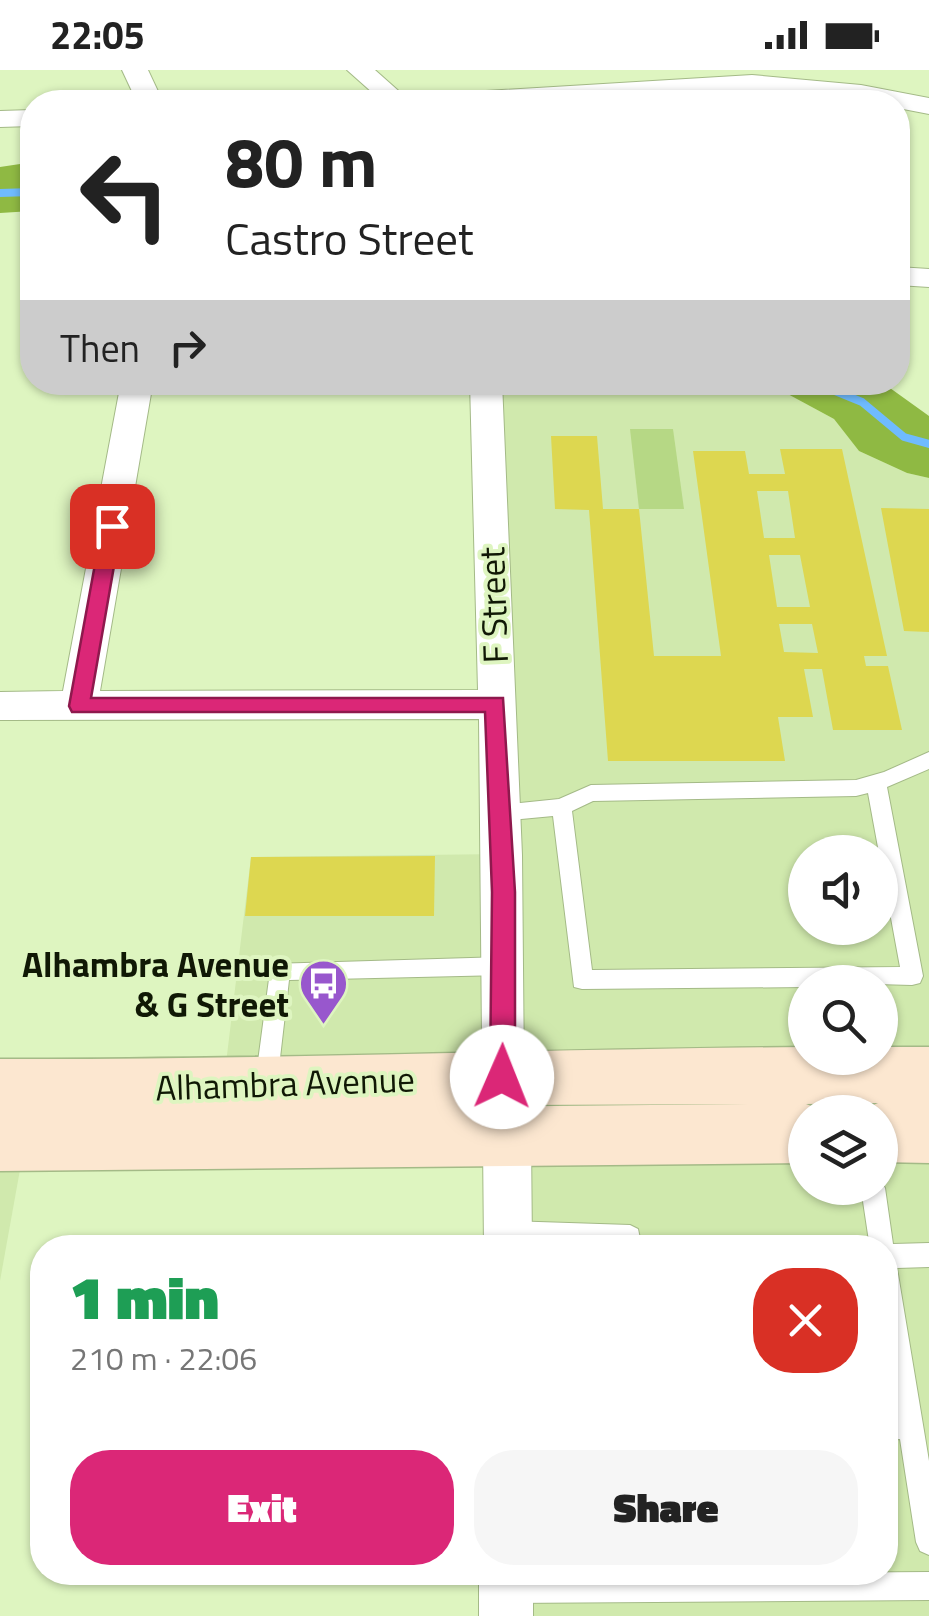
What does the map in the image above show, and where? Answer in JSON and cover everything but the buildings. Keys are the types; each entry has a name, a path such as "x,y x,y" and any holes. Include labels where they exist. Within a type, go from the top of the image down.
{"main road":[{"name":"Alhambra Avenue","path":"0,1087 266,1086 502,1077 929,1075"},
{"path":"898,1132 929,1133"},
{"name":"Alhambra Avenue","path":"0,1142 788,1133"}],"street":[{"path":"360,70 384,90"},
{"path":"588,90 752,77 841,90"},
{"path":"79,706 135,395"},
{"name":"F Street","path":"486,395 501,812 502,1077 508,1139 508,1235"},
{"path":"0,706 496,704"}],"lane":[{"path":"501,812 562,808 591,792 856,788 929,760"},
{"path":"562,808 582,980 912,976 876,783"},
{"path":"266,1086 279,971 504,966"},
{"path":"876,1205 880,1235"},
{"path":"898,1256 929,1256"},
{"path":"898,1427 929,1542"},
{"path":"506,1593 591,1585"},
{"path":"882,1585 929,1586"}],"shaded area":[{"path":"486,395 790,395 834,419 859,451 907,473 929,478 929,1075 223,1088 251,857 502,854"},
{"path":"630,429 673,429 684,509 639,509"},
{"path":"898,1132 929,1133 929,1616 506,1616 506,1585 898,1585 898,1235 508,1235 508,1139 788,1133 788,1205 898,1205"},
{"path":"0,1141 25,1142 0,1281"}],"green space":[{"path":"20,164 20,212 0,213 0,167"},
{"path":"790,395 900,395 929,416 929,478 907,473 859,451 834,419"}],"waterway":[{"path":"0,193 20,192"},
{"path":"845,395 862,402 904,437 929,444"}],"place":[{"name":"Alhambra Avenue & G Street","path":"324,1026"}],"route":[{"path":"112,526 79,706 496,704 503,892 502,1077"}]}
